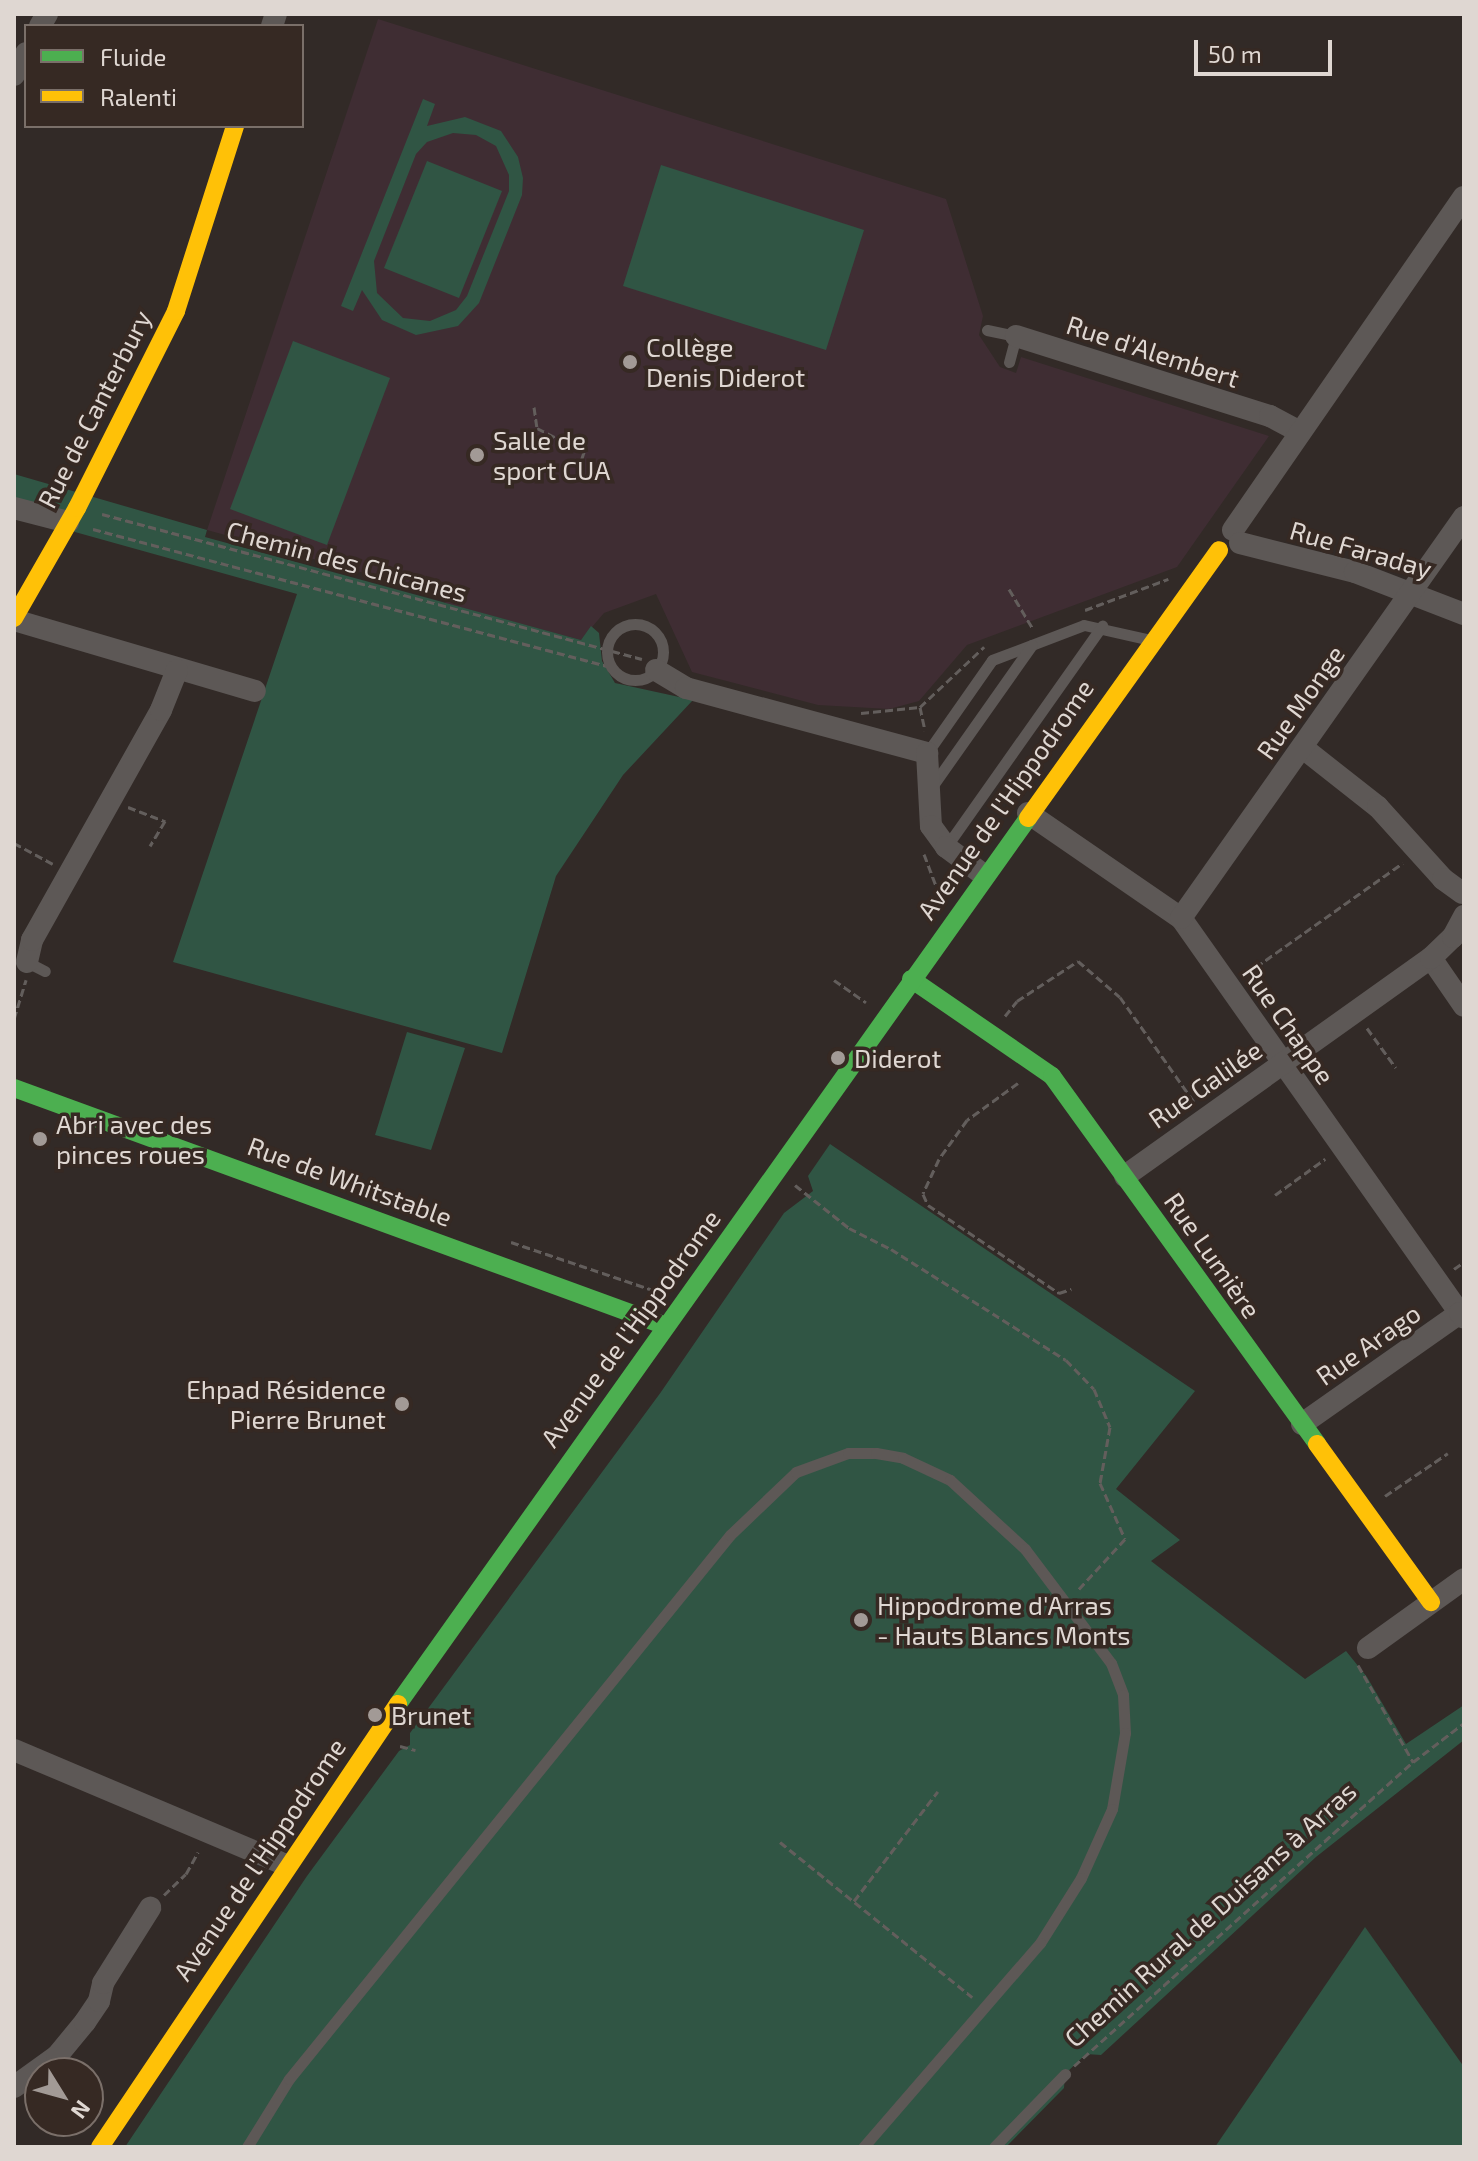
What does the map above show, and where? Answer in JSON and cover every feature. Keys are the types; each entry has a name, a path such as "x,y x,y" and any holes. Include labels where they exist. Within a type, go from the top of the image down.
{"street":[{"name":"Rue de Canterbury","path":"14,619 73,515 176,311 234,128"},
{"name":"Avenue de l'Hippodrome","path":"100,2147 286,1865 1028,813 1191,587 1231,541 1300,432 1464,197"},
{"name":"Rue d'Alembert","path":"1016,336 1270,416 1300,432"},
{"path":"14,508 73,515"},
{"name":"Rue Monge","path":"1181,918 1464,517"},
{"name":"Rue Faraday","path":"1231,541 1413,591 1464,614"},
{"path":"14,619 255,691"},
{"path":"658,667 686,688 923,751 931,826 946,847 984,875"},
{"path":"36,967 32,940 167,699 177,670"},
{"path":"1303,748 1378,807 1463,895"},
{"name":"Rue Chappe","path":"1028,813 1181,918 1462,1316"},
{"name":"Rue Galilée","path":"1125,1176 1431,958 1453,937 1464,916"},
{"path":"1431,958 1464,1006"},
{"name":"Rue Lumière","path":"911,979 1039,1064 1125,1176 1363,1512 1431,1602"},
{"name":"Rue de Whitstable","path":"14,1088 666,1326"},
{"name":"Rue Arago","path":"1302,1424 1462,1316"},
{"path":"1368,1648 1464,1579"},
{"path":"14,1750 286,1865"},
{"path":"14,2087 57,2056 85,2022 99,2001 103,1983 150,1908"}],"lane":[{"name":"Rue d'Alembert","path":"987,330 1016,336"},
{"path":"1009,362 1016,336"},
{"path":"640,625 660,639 658,667 633,680 611,667 607,650 619,630 640,625"},
{"path":"923,751 992,660 1084,625 1102,626 1152,640"},
{"path":"946,847 1102,626"},
{"path":"926,794 1032,644"},
{"path":"247,2147 289,2079 730,1535 796,1472 848,1453 876,1453 929,1468 988,1512 1067,1600 1111,1663 1123,1695 1122,1775 1081,1878 1040,1943 987,2010 863,2147"},
{"name":"Chemin Rural de Duisans à Arras","path":"994,2147 1065,2074"}],"path":[{"path":"534,407 537,428 584,452 579,467"},
{"name":"Chemin des Chicanes","path":"73,515 607,650 658,667"},
{"path":"73,515 611,667"},
{"path":"1076,613 1177,575 1191,587"},
{"path":"1009,589 1027,623"},
{"path":"1021,634 1048,624"},
{"path":"850,712 920,707 974,651 995,643"},
{"path":"920,707 925,731 923,751"},
{"path":"112,799 165,821 150,846"},
{"path":"931,826 922,849 944,908 955,917"},
{"path":"14,843 69,874"},
{"path":"1228,987 1419,851"},
{"path":"997,1036 999,1023 1017,1001 1078,961 1120,997 1205,1118"},
{"path":"14,1019 36,967"},
{"path":"834,980 853,993"},
{"path":"1356,1011 1396,1068"},
{"path":"1039,1064 967,1120 939,1159 923,1194 928,1205 1059,1293 1071,1289"},
{"path":"1275,1195 1341,1147"},
{"path":"777,1170 849,1228 891,1249 1066,1360 1094,1389 1110,1427 1100,1483 1125,1539 1067,1600"},
{"path":"1363,1512 1448,1453"},
{"path":"1368,1648 1358,1665 1364,1682 1413,1762"},
{"name":"Chemin Rural de Duisans à Arras","path":"1065,2074 1413,1762 1464,1723"},
{"path":"854,1901 938,1791"},
{"path":"150,1908 186,1874 208,1830"},
{"path":"780,1842 987,2010"}],"shaded area":[{"name":"Collège Denis Diderot","path":"378,19 946,199 983,316 979,335 1000,367 1016,373 1021,357 1269,436 1177,567 967,645 919,701 889,709 818,705 692,672 656,594 604,613 581,640 445,603 448,596 207,530"}],"green space":[{"path":"423,99 435,104 427,126 465,117 501,131 518,157 523,178 522,195 479,303 458,326 416,335 382,320 362,290 353,311 341,306","holes":["453,133 476,135 496,146 509,175 509,191 467,296 456,310 430,321 403,318 377,293 374,261 416,154 427,142"]},
{"path":"427,161 502,191 459,298 384,268"},
{"path":"661,165 864,230 826,350 623,286"},
{"path":"293,341 390,378 327,545 230,509"},
{"path":"14,474 207,530 205,537 581,640 591,626 599,633 602,661 615,683 693,700 623,775 556,876 502,1053 173,962 297,594 14,515"},
{"path":"407,1032 465,1048 431,1150 375,1135"},
{"name":"Hippodrome d'Arras - Hauts Blancs Monts","path":"830,1144 1195,1391 1116,1489 1180,1540 1151,1561 1305,1679 1346,1651 1367,1677 1406,1744 1464,1705 1464,1740 1316,1857 1101,2055 1086,2054 1065,2074 1064,2088 1006,2147 125,2147 307,1876 399,1751 410,1745 410,1733 661,1392 784,1213 813,1191 808,1176"},
{"path":"1365,1927 1464,2067 1464,2147 1215,2147"}],"traffic: fast":[{"path":"398,1704 1028,818"},
{"path":"911,979 1052,1076 1317,1444"},
{"path":"14,1088 666,1326"}],"traffic: slow":[{"path":"14,618 77,508 176,311 234,128"},
{"path":"1028,818 1219,550"},
{"path":"1317,1444 1431,1602"},
{"path":"100,2147 398,1704"}],"place":[{"name":"Collège Denis Diderot","path":"630,362"},
{"name":"Salle de sport CUA","path":"477,455"},
{"name":"Diderot","path":"838,1058"},
{"name":"Abri avec des pinces roues","path":"40,1139"},
{"name":"Ehpad Résidence Pierre Brunet","path":"402,1404"},
{"name":"Hippodrome d'Arras - Hauts Blancs Monts","path":"861,1620"},
{"name":"Brunet","path":"375,1715"}]}
